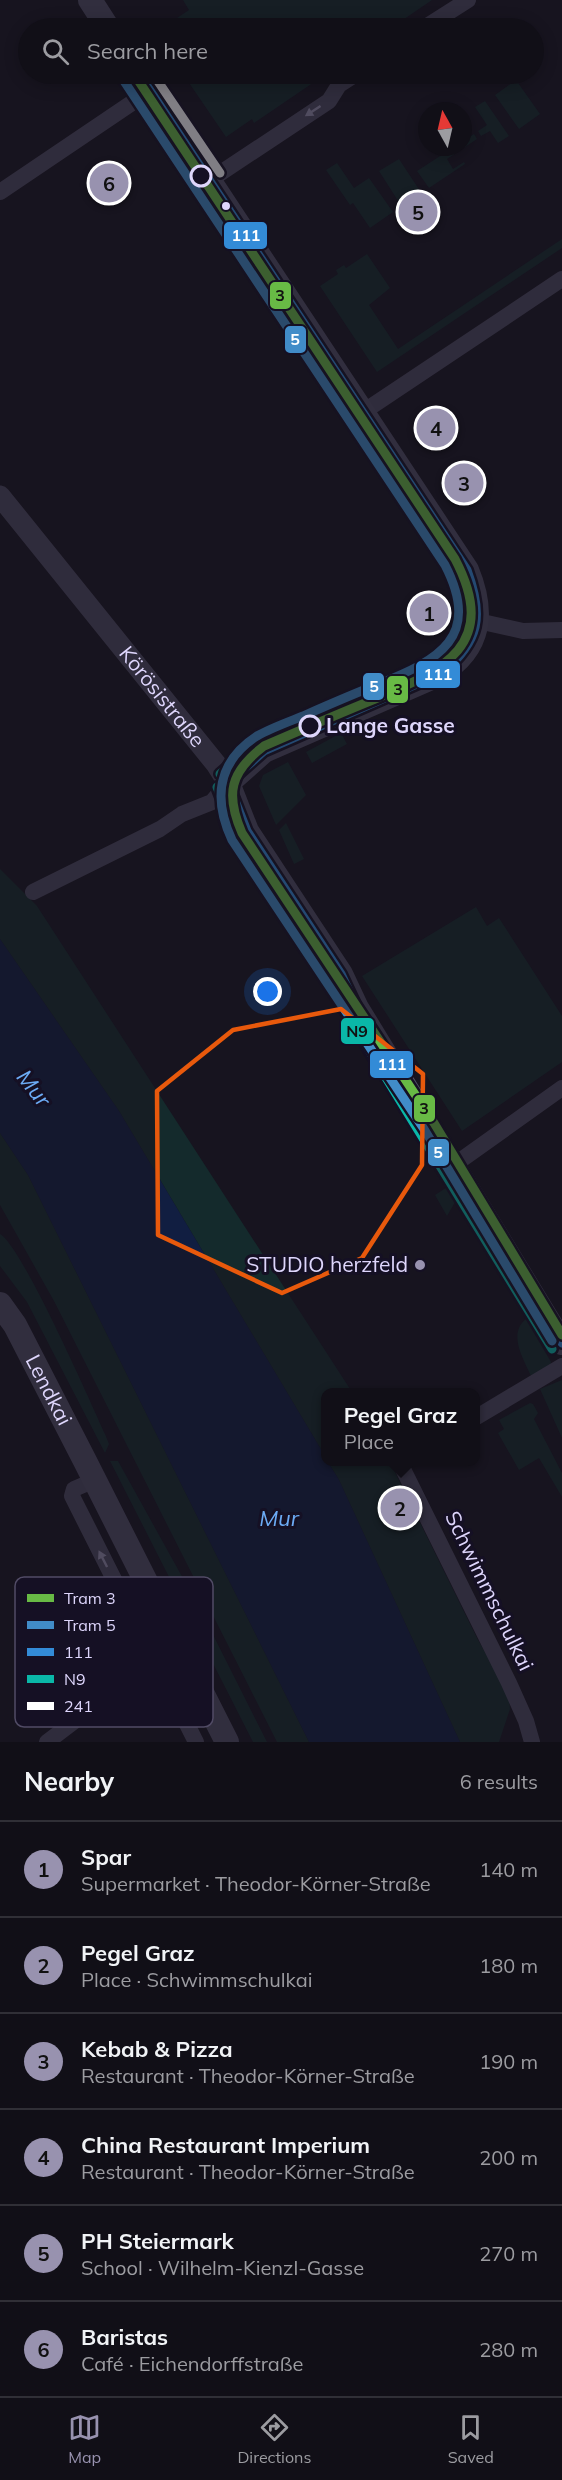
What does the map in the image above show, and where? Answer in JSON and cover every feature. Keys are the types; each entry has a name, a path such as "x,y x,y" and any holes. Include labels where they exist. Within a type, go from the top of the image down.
{"main road":[{"path":"90,0 102,18"},
{"path":"146,84 467,570 474,586 478,621 474,637 454,664 429,679 264,751 228,783"},
{"name":"Körösistraße","path":"228,783 247,831 341,974 357,1008 562,1343"},
{"name":"Lendkai","path":"0,1304 15,1325 144,1577"},
{"name":"Lendkai","path":"213,1714 227,1742"}],"street":[{"path":"440,18 468,0"},
{"path":"0,192 142,84"},
{"path":"210,180 329,101 341,84"},
{"path":"363,412 562,279"},
{"name":"Körösistraße","path":"0,496 216,764 228,783"},
{"path":"478,621 523,632 562,630"},
{"path":"33,892 160,829 182,814 212,802 228,783"},
{"path":"454,1165 562,1088"},
{"path":"480,1415 562,1366"},
{"name":"Schwimmschulkai","path":"403,1466 513,1692 526,1720 532,1742"},
{"path":"95,1479 74,1489 72,1496 113,1577"},
{"path":"48,1742 68,1727"},
{"path":"189,1727 196,1742"}],"highlighted area":[{"path":"341,1009 423,1074 422,1165 362,1258 282,1293 158,1235 157,1091 233,1030"}],"green space":[{"path":"183,0 432,0 406,18 177,18 189,10"},
{"path":"190,84 311,84 254,123 252,119 226,137"},
{"path":"510,84 519,84 540,114 519,129 495,95"},
{"path":"485,101 509,136 498,143 490,131 481,136 478,131 487,125 475,107"},
{"path":"474,134 477,139 472,142"},
{"path":"440,156 452,156 447,159 453,169 464,162 465,164 429,188 417,171"},
{"path":"399,159 422,194 402,207 379,171"},
{"path":"337,163 354,188 369,178 393,212 370,228 353,203 350,205 326,170"},
{"path":"562,239 562,248 377,372 320,286 338,274 336,270 344,265 346,268 367,254 390,288 369,305 398,349"},
{"path":"341,733 347,744 312,763 306,752"},
{"path":"288,762 306,795 276,825 259,786 263,775"},
{"path":"286,823 304,859 294,864 279,830"},
{"path":"0,869 37,906 349,1388 321,1388 321,1449 119,1111 0,939"},
{"path":"476,907 487,926 499,918 562,1016 562,1062 462,1131 362,976"},
{"path":"0,1133 28,1175 309,1742 277,1742 213,1615 213,1577 194,1577 54,1301 0,1205"},
{"path":"452,1184 458,1197 447,1216 435,1195"},
{"path":"0,1234 24,1266 55,1326 109,1444 105,1453 27,1302 0,1266"},
{"path":"526,1319 551,1362 550,1366 532,1378 517,1340 520,1325"},
{"path":"562,1380 562,1438 540,1389"},
{"path":"530,1403 538,1413 534,1419 562,1473 562,1497 539,1458 519,1470 498,1433 504,1429 499,1420"},
{"path":"110,1461 118,1461 182,1577 169,1577"},
{"path":"330,1466 392,1466 477,1638 509,1695 510,1709 499,1742 460,1742"},
{"path":"213,1635 267,1742 253,1742 213,1663"}],"water":[{"name":"Mur","path":"0,939 119,1111 321,1449 321,1466 330,1466 339,1480 460,1742 309,1742 28,1175 0,1133"}],"tram line":[{"name":"5","path":"126,84 445,565 455,590 459,611 456,628 448,642 436,655 401,675 257,736 234,757 227,770 222,782 222,810 232,840 424,1129 552,1341"},
{"name":"3","path":"141,84 455,559 467,589 471,613 468,633 458,650 442,665 400,688 264,746 244,765 238,775 234,785 233,807 242,833 434,1123 562,1335"}],"transit line":[{"name":"N9","path":"131,84 456,575 464,602 464,624 460,633 455,643 436,663 258,741 220,774"},
{"name":"111","path":"146,84 467,570 476,601 477,614 471,638 455,661 442,673 264,751 228,783"},
{"name":"241","path":"160,84 220,173"},
{"name":"111","path":"228,783 247,831 341,974 357,1008 562,1343"},
{"name":"N9","path":"217,787 236,837 331,980 347,1014 552,1349"}],"place":[{"name":"Baristas","path":"109,183"},
{"name":"PH Steiermark","path":"418,212"},
{"name":"China Restaurant Imperium","path":"436,428"},
{"name":"Kebab & Pizza","path":"464,483"},
{"name":"Spar","path":"429,613"},
{"name":"Lange Gasse","path":"310,726"},
{"name":"STUDIO herzfeld","path":"420,1265"},
{"name":"Pegel Graz","path":"400,1508"}]}
